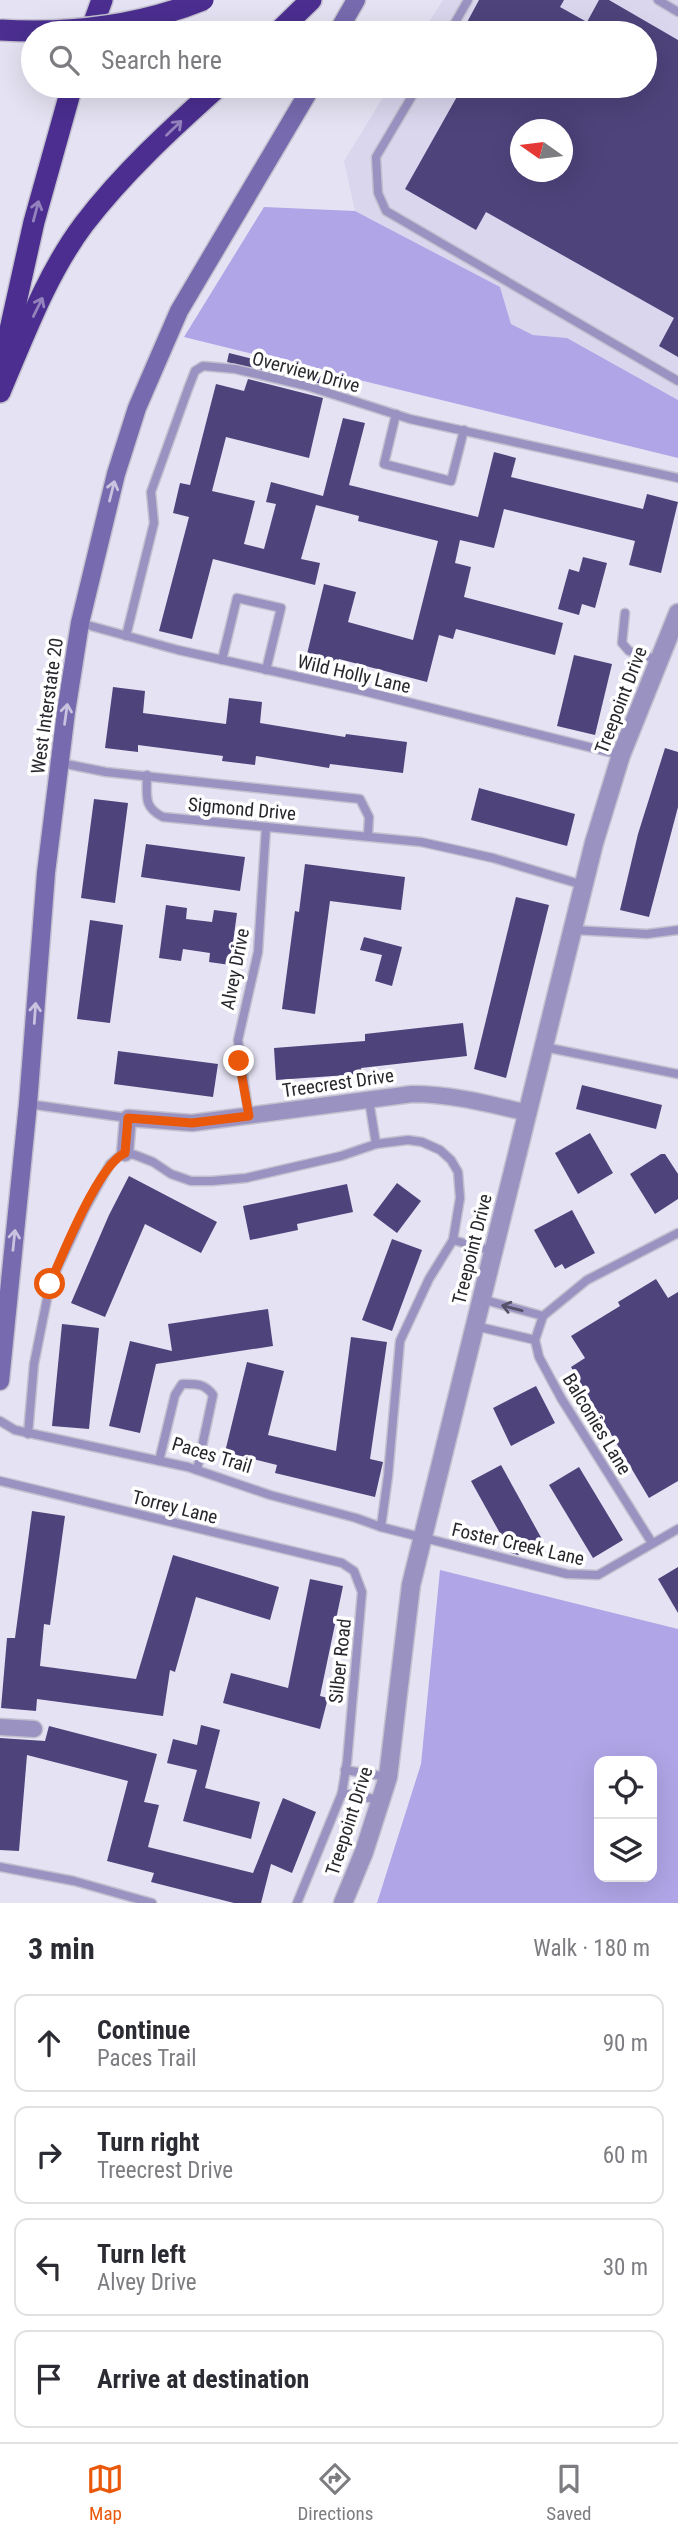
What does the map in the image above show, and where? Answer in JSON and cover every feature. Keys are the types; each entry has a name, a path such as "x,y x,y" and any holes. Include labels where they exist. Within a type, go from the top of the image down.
{"highway":[{"path":"94,21 102,0"},
{"path":"129,21 203,0"},
{"path":"289,21 311,0"},
{"path":"0,30 21,32"},
{"path":"0,374 34,222 69,98"},
{"path":"0,392 26,331 56,271 83,226 125,174 206,98"}],"main road":[{"path":"344,21 356,0"},
{"name":"West Interstate 20","path":"0,1381 28,1104 46,873 65,712 80,623 116,474 137,408 179,311 305,98"}],"street":[{"name":"Treepoint Drive","path":"343,1903 382,1801 388,1777 405,1614 584,885 621,755 678,613"},
{"name":"Treecrest Drive","path":"128,1118 192,1123 412,1094 437,1094 527,1113"},
{"path":"125,1153 128,1118"},
{"path":"0,1727 34,1729"}],"lane":[{"path":"456,21 468,0"},
{"path":"660,0 678,12"},
{"path":"411,98 376,157 378,193 386,211 678,382"},
{"name":"Overview Drive","path":"127,636 154,523 151,492 195,371 203,366 234,369 307,386 396,414 678,478"},
{"path":"396,414 384,464 451,481 464,430"},
{"path":"222,660 237,598 281,608 267,670"},
{"path":"625,613 622,643 629,651 658,660"},
{"name":"Wild Holly Lane","path":"80,623 222,660 621,755"},
{"name":"Sigmond Drive","path":"60,763 106,772 360,799 369,817 368,835"},
{"name":"Sigmond Drive","path":"147,775 149,806 163,817 421,842 470,852 584,885"},
{"name":"Alvey Drive","path":"249,1116 237,1040 258,952 266,827"},
{"path":"573,930 635,933 678,930"},
{"path":"544,1047 678,1074"},
{"path":"369,1100 376,1144"},
{"name":"Treecrest Drive","path":"28,1104 128,1118"},
{"path":"28,1434 34,1364 50,1284 85,1209 110,1164 125,1153 153,1162 171,1174 191,1181 212,1181 246,1178 341,1156 376,1144 408,1140 422,1142 440,1150 452,1160 458,1172 460,1198 453,1240 429,1279 400,1341 381,1527"},
{"path":"475,1326 536,1340 543,1316 587,1280 678,1233"},
{"path":"453,1240 493,1251"},
{"path":"481,1300 543,1316"},
{"name":"Balconies Lane","path":"536,1340 539,1357 561,1398 652,1543"},
{"path":"159,1461 175,1395 182,1384 198,1384 207,1387 213,1395 197,1470"},
{"name":"Paces Trail","path":"0,1421 28,1434 197,1470 270,1495 423,1538"},
{"name":"Torrey Lane","path":"0,1481 342,1563"},
{"name":"Foster Creek Lane","path":"423,1538 546,1569 589,1576 598,1575 678,1529"},
{"name":"Silber Road","path":"297,1903 342,1793 362,1592 354,1571 342,1563"},
{"path":"345,1770 388,1777"},
{"path":"342,1793 382,1801"},
{"path":"0,1867 74,1881 152,1903"}],"shaded area":[{"path":"443,0 678,0 678,400 567,338 533,335 511,324 500,287 355,211 344,161 383,98 657,98 657,21 430,21"},
{"path":"264,207 355,211 500,287 511,324 533,335 567,338 678,400 678,458 184,337"},
{"path":"440,1570 678,1629 678,1903 377,1903 421,1764"}],"building":[{"path":"479,0 564,0 560,7 585,21 468,21"},
{"path":"599,0 609,0 645,21 588,21"},
{"path":"657,28 678,40 678,357 659,346 674,318 486,212 476,230 405,189 456,98 657,98"},
{"path":"229,353 328,378 326,385 227,362"},
{"path":"248,379 323,398 309,458 226,437 212,491 255,501 244,544 264,549 276,504 266,502 271,482 323,496 343,418 365,423 349,485 478,517 494,452 516,458 511,477 643,509 647,494 678,502 661,573 629,565 635,541 504,509 494,548 460,540 455,563 471,567 464,597 563,623 555,655 456,629 453,639 439,635 427,682 339,659 338,662 307,654 324,584 356,592 348,622 413,640 438,541 358,521 359,516 316,505 301,559 320,563 315,585 213,559 192,639 159,631 189,517 173,513 180,483 190,485 216,384 244,391"},
{"path":"583,557 607,563 595,608 582,604 579,615 558,609 569,569 579,572"},
{"path":"574,655 612,664 595,735 557,726"},
{"path":"113,687 145,691 143,713 226,724 229,698 262,702 260,723 345,737 346,734 407,742 403,773 330,764 329,768 256,756 255,765 222,761 223,756 138,745 138,752 105,748"},
{"path":"665,748 678,752 678,807 649,917 620,910 638,834"},
{"path":"479,788 575,814 567,846 471,820"},
{"path":"94,799 128,803 115,903 81,898"},
{"path":"146,844 245,857 240,891 141,877"},
{"path":"305,864 405,877 401,910 330,901 315,1014 282,1009 295,911 299,912"},
{"path":"516,897 549,905 506,1078 474,1069"},
{"path":"166,905 187,908 186,919 212,922 214,910 237,913 230,965 209,962 210,953 183,949 181,961 159,958"},
{"path":"90,920 123,925 110,1023 77,1019"},
{"path":"364,937 402,947 392,986 375,981 382,955 360,950"},
{"path":"463,1023 467,1056 361,1068 362,1074 276,1080 274,1048 365,1041 365,1034"},
{"path":"118,1051 218,1064 213,1097 114,1084"},
{"path":"582,1085 662,1105 656,1129 576,1109"},
{"path":"590,1133 613,1173 578,1194 555,1153"},
{"path":"665,1154 678,1174 678,1199 655,1214 630,1174"},
{"path":"129,1176 217,1222 201,1253 145,1224 105,1317 71,1303"},
{"path":"397,1183 421,1201 397,1233 373,1215"},
{"path":"347,1184 353,1212 297,1224 298,1230 250,1240 243,1206"},
{"path":"572,1210 595,1253 565,1269 562,1264 555,1268 534,1230"},
{"path":"392,1239 422,1250 392,1331 362,1320"},
{"path":"656,1279 668,1298 678,1292 678,1481 649,1498 571,1367 585,1358 571,1336 620,1306 618,1302"},
{"path":"268,1309 273,1346 156,1364 140,1433 109,1426 130,1341 172,1351 168,1324"},
{"path":"62,1324 99,1328 89,1429 52,1426"},
{"path":"351,1337 387,1342 370,1459 383,1462 375,1497 275,1473 277,1465 225,1452 247,1362 284,1371 268,1435 336,1451"},
{"path":"536,1386 555,1423 511,1446 493,1408"},
{"path":"501,1465 543,1541 518,1555 511,1553 471,1481"},
{"path":"579,1467 623,1540 593,1558 549,1485"},
{"path":"32,1511 65,1516 50,1625 44,1624 40,1666 136,1679 173,1555 279,1587 270,1620 196,1597 175,1672 170,1670 163,1716 37,1699 36,1711 1,1708 7,1638 15,1638"},
{"path":"678,1567 678,1613 658,1579"},
{"path":"310,1579 343,1586 320,1696 328,1698 320,1729 223,1703 231,1673 288,1688"},
{"path":"201,1725 220,1730 205,1788 260,1802 251,1839 183,1821 197,1770 167,1763 173,1739 197,1745"},
{"path":"49,1726 157,1754 144,1802 159,1805 148,1847 253,1873 283,1798 316,1812 292,1873 271,1864 261,1903 234,1903 151,1882 154,1873 107,1861 128,1781 27,1755 19,1851 0,1850 0,1738 45,1741"}],"route":[{"path":"50,1284 85,1209 110,1164 125,1153 128,1118 192,1123 249,1116 239,1061"}]}
